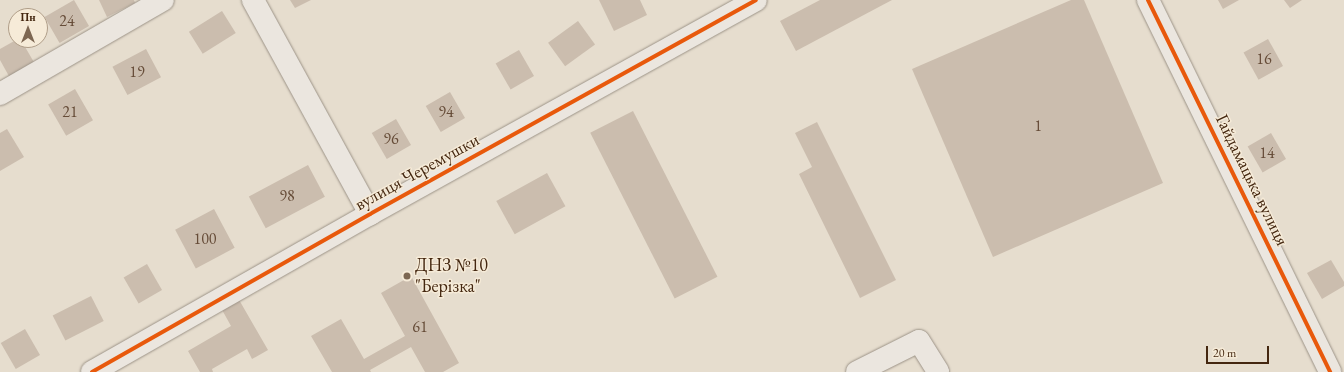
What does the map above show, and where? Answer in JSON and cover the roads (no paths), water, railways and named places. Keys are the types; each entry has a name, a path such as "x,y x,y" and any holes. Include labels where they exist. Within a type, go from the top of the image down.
{"street":[{"path":"0,94 163,0"},
{"path":"252,0 370,214"},
{"name":"вулиця Черемушки","path":"92,372 370,214 756,0"},
{"name":"Гайдамацька вулиця","path":"1148,0 1330,372"},
{"path":"857,372 919,341 938,372"}],"place":[{"name":"ДНЗ №10 \"Берізка\"","path":"407,276"}]}
